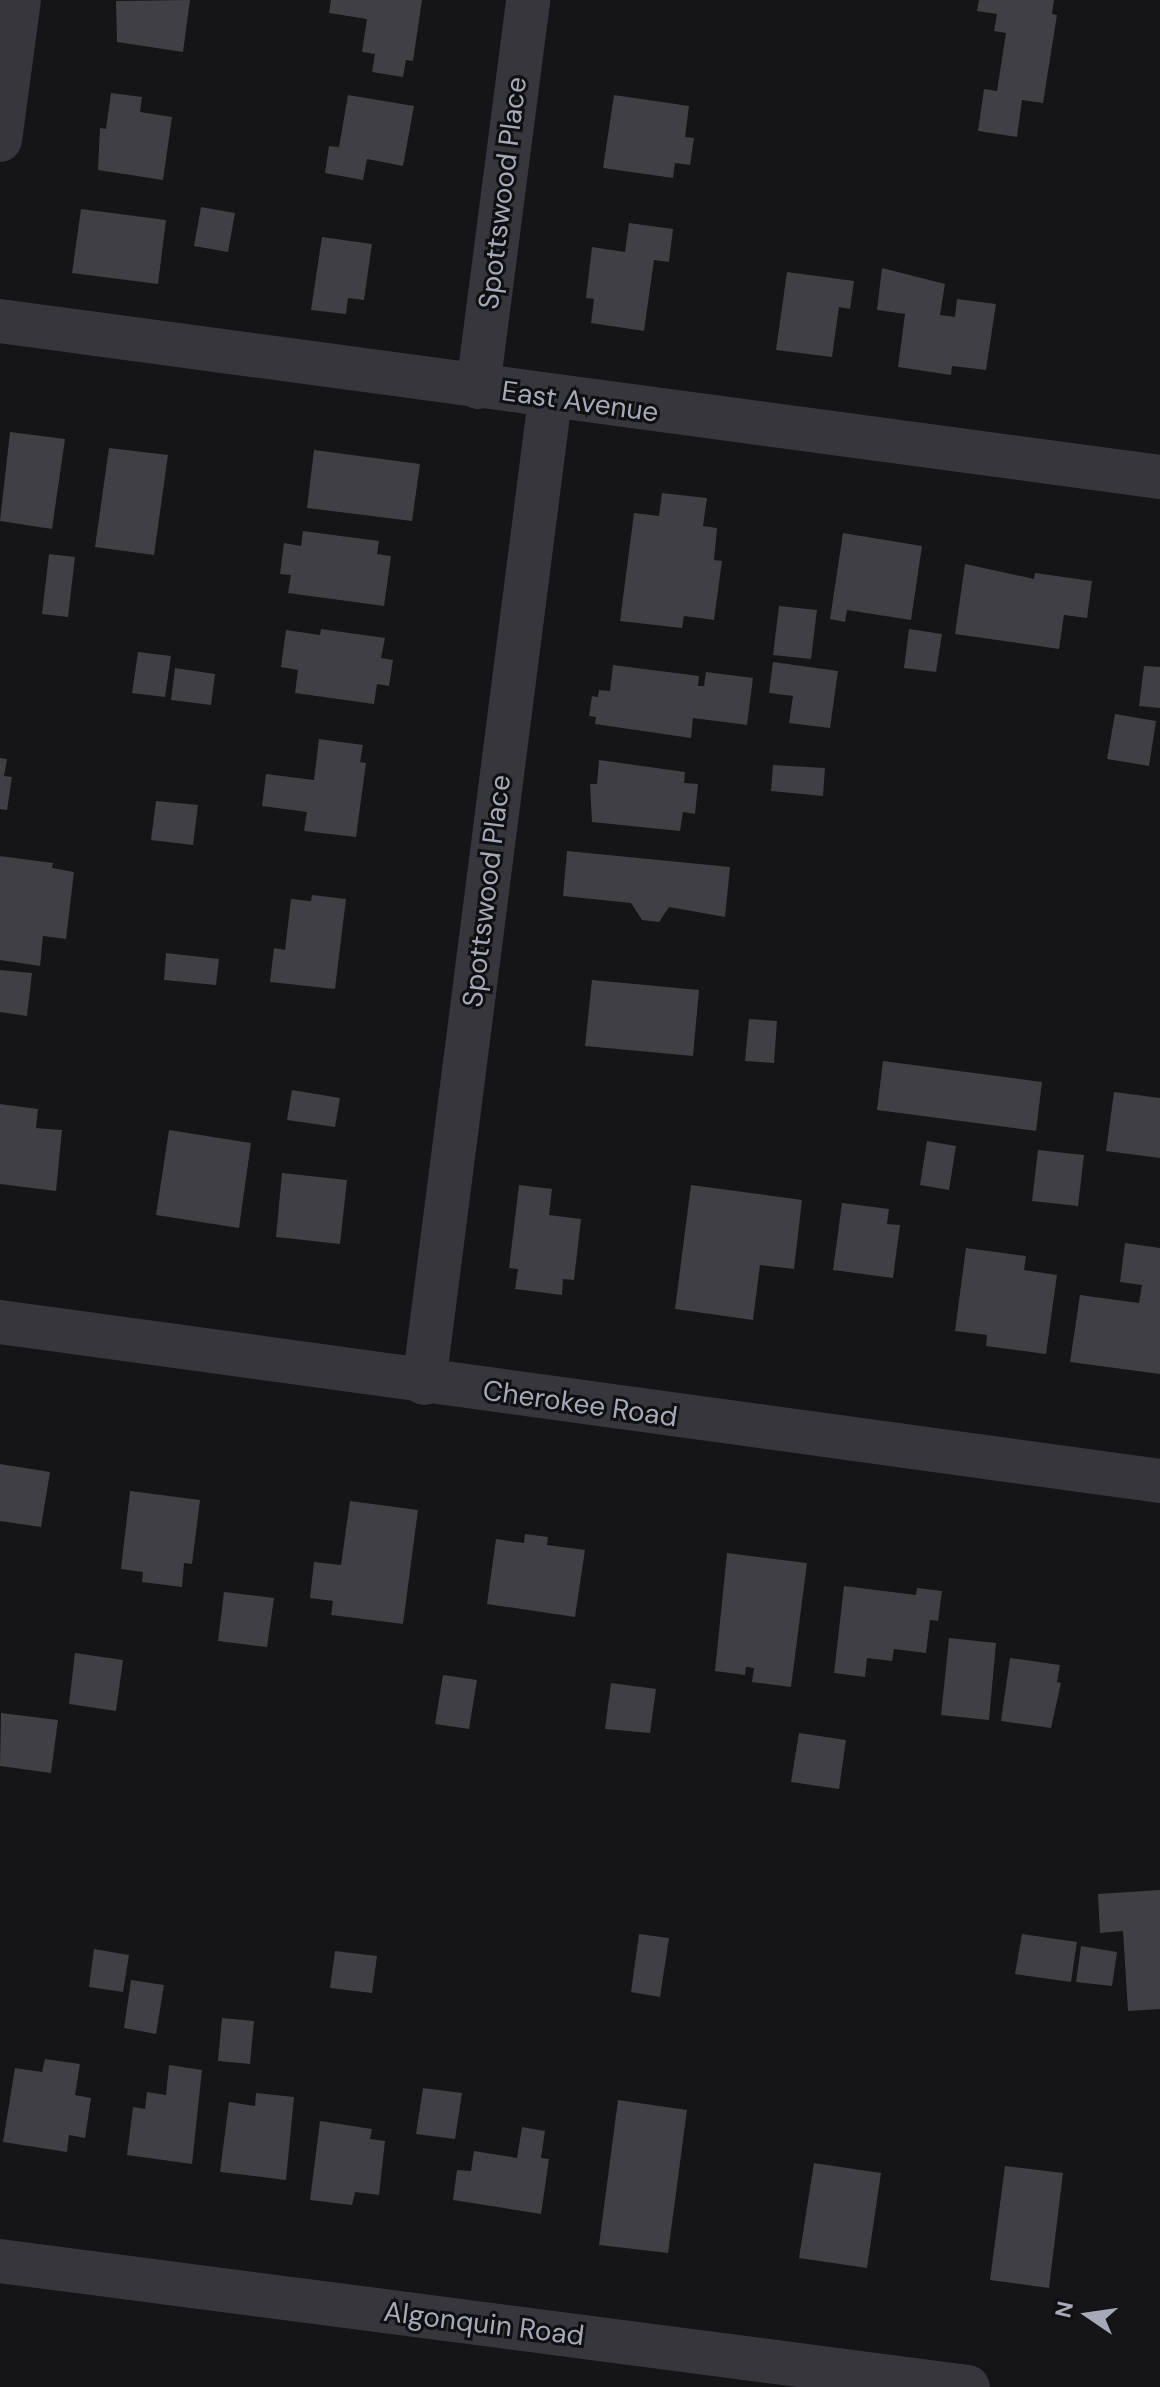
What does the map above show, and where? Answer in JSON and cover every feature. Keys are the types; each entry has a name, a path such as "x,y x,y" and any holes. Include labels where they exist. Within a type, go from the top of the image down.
{"street":[{"path":"0,140 19,0"},
{"name":"Spottswood Place","path":"478,387 528,0"},
{"name":"East Avenue","path":"0,321 550,399 1160,477"},
{"name":"Spottswood Place","path":"424,1383 550,399"},
{"name":"Cherokee Road","path":"0,1322 424,1383 1160,1481"},
{"name":"Algonquin Road","path":"0,2261 968,2387"}],"building":[{"path":"190,0 183,52 117,42 116,1"},
{"path":"331,0 422,0 413,61 406,60 403,77 372,72 375,54 362,52 367,19 329,13"},
{"path":"979,0 1054,0 1052,14 1057,15 1043,103 1022,100 1017,137 978,131 984,89 997,91 1006,33 994,31 997,14 977,11"},
{"path":"111,93 142,97 140,112 172,117 163,180 98,170 100,128 106,129"},
{"path":"348,95 414,106 403,166 367,159 363,180 325,173 329,146 339,147"},
{"path":"614,95 689,106 685,137 694,138 690,165 675,163 673,178 603,168"},
{"path":"201,207 235,213 228,252 194,246"},
{"path":"81,209 166,220 158,284 72,273"},
{"path":"629,223 673,229 669,262 654,260 644,331 591,323 594,299 586,298 592,247 625,252"},
{"path":"322,237 372,244 364,300 348,298 346,314 311,310"},
{"path":"882,268 945,284 940,315 955,317 957,299 996,304 986,370 952,366 951,375 898,367 905,314 877,310"},
{"path":"787,272 854,281 850,309 839,307 832,357 776,350"},
{"path":"10,432 65,439 52,529 0,521"},
{"path":"109,448 168,455 154,555 95,547"},
{"path":"314,450 420,464 412,521 307,508"},
{"path":"662,493 707,498 703,526 717,528 714,560 722,561 714,620 684,616 682,628 620,621 634,513 659,516"},
{"path":"303,531 379,541 377,554 391,556 384,606 288,593 291,575 280,574 284,543 301,546"},
{"path":"843,533 922,546 911,620 847,610 845,622 830,619"},
{"path":"49,554 75,557 68,617 42,614"},
{"path":"965,564 1034,579 1035,573 1092,581 1087,618 1064,615 1059,649 955,634"},
{"path":"779,606 817,610 811,659 773,655"},
{"path":"321,629 385,638 381,658 393,660 389,686 377,684 374,704 295,693 298,670 281,667 286,630 320,635"},
{"path":"909,629 942,634 936,672 904,668"},
{"path":"138,652 171,656 165,697 132,693"},
{"path":"773,662 838,671 830,728 789,723 793,696 769,693"},
{"path":"613,665 699,676 698,686 704,686 706,672 753,678 747,725 693,718 691,738 595,724 596,717 589,716 592,696 598,697 599,690 610,691"},
{"path":"1144,666 1160,667 1160,708 1139,706"},
{"path":"175,668 215,674 211,705 171,700"},
{"path":"1115,714 1156,721 1149,766 1107,759"},
{"path":"319,739 363,745 360,762 366,763 356,837 304,831 307,812 262,806 266,774 314,780"},
{"path":"0,758 7,759 4,776 12,777 7,810 0,809"},
{"path":"599,760 685,772 684,783 698,784 695,814 683,812 680,831 592,822 590,784 597,784"},
{"path":"773,765 825,768 823,796 771,791"},
{"path":"156,801 198,805 193,845 151,840"},
{"path":"567,851 730,867 725,917 669,907 659,922 642,920 631,903 563,896"},
{"path":"0,856 53,863 52,868 74,872 66,939 43,936 40,966 0,960"},
{"path":"312,895 346,899 335,989 270,982 274,948 285,950 291,899 311,901"},
{"path":"166,953 219,959 216,985 164,980"},
{"path":"0,970 32,973 27,1016 0,1012"},
{"path":"592,980 699,990 693,1056 585,1046"},
{"path":"749,1019 777,1021 774,1063 745,1061"},
{"path":"883,1061 1042,1082 1036,1131 877,1110"},
{"path":"292,1090 340,1098 335,1127 287,1120"},
{"path":"1114,1092 1160,1098 1160,1158 1106,1151"},
{"path":"0,1104 38,1109 36,1128 62,1130 56,1191 0,1184"},
{"path":"169,1130 251,1143 239,1228 156,1215"},
{"path":"927,1141 956,1146 949,1190 920,1185"},
{"path":"1038,1150 1084,1155 1078,1206 1032,1201"},
{"path":"282,1173 347,1180 340,1244 276,1237"},
{"path":"519,1185 552,1189 549,1215 581,1219 574,1280 563,1279 562,1295 515,1289 518,1269 509,1268"},
{"path":"691,1185 802,1200 794,1269 760,1265 753,1320 675,1309"},
{"path":"842,1203 889,1209 887,1224 900,1225 893,1278 833,1270"},
{"path":"1125,1243 1160,1248 1160,1374 1070,1362 1080,1295 1139,1303 1142,1285 1120,1282"},
{"path":"966,1248 1026,1256 1024,1270 1057,1275 1046,1354 986,1346 987,1335 955,1331"},
{"path":"0,1464 50,1472 41,1527 0,1521"},
{"path":"130,1491 200,1500 192,1564 184,1563 182,1587 142,1582 143,1572 121,1569"},
{"path":"350,1501 418,1510 403,1624 331,1615 333,1601 310,1598 314,1562 341,1565"},
{"path":"525,1534 548,1537 547,1545 585,1550 575,1617 487,1604 496,1539 524,1543"},
{"path":"727,1553 807,1563 791,1687 752,1682 754,1668 746,1667 745,1675 715,1671"},
{"path":"844,1586 916,1595 917,1588 942,1591 938,1621 930,1620 926,1653 894,1649 892,1661 867,1658 865,1677 834,1673"},
{"path":"224,1592 274,1598 267,1647 218,1641"},
{"path":"949,1638 996,1643 989,1720 941,1715"},
{"path":"75,1653 123,1660 116,1711 69,1704"},
{"path":"1010,1658 1060,1665 1057,1682 1061,1683 1051,1728 1001,1721"},
{"path":"443,1675 477,1680 469,1729 435,1724"},
{"path":"611,1683 656,1689 650,1733 605,1729"},
{"path":"1,1713 58,1720 51,1773 0,1766"},
{"path":"799,1733 846,1740 839,1789 791,1782"},
{"path":"1160,1890 1160,2009 1128,2011 1123,1931 1100,1933 1098,1894"},
{"path":"639,1934 669,1938 660,1997 631,1992"},
{"path":"1022,1934 1077,1942 1071,1982 1015,1974"},
{"path":"1081,1946 1117,1952 1112,1986 1076,1982"},
{"path":"94,1949 129,1955 123,1992 89,1987"},
{"path":"335,1951 377,1956 372,1993 330,1988"},
{"path":"131,1980 164,1985 156,2034 124,2028"},
{"path":"222,2018 254,2021 250,2064 218,2061"},
{"path":"45,2059 80,2064 75,2095 91,2098 85,2138 69,2135 67,2152 3,2142 15,2068 42,2072"},
{"path":"169,2065 202,2070 192,2164 127,2155 133,2107 145,2109 147,2092 166,2095"},
{"path":"423,2088 462,2093 455,2139 416,2134"},
{"path":"256,2093 294,2097 286,2180 220,2172 229,2102 255,2106"},
{"path":"618,2100 687,2110 668,2253 599,2245"},
{"path":"320,2121 372,2129 370,2139 385,2141 379,2195 355,2192 352,2205 310,2200"},
{"path":"522,2127 545,2131 541,2158 549,2159 541,2214 453,2200 457,2170 471,2171 474,2151 517,2158"},
{"path":"814,2163 881,2173 867,2268 799,2258"},
{"path":"1005,2166 1063,2173 1049,2288 990,2280"}]}
